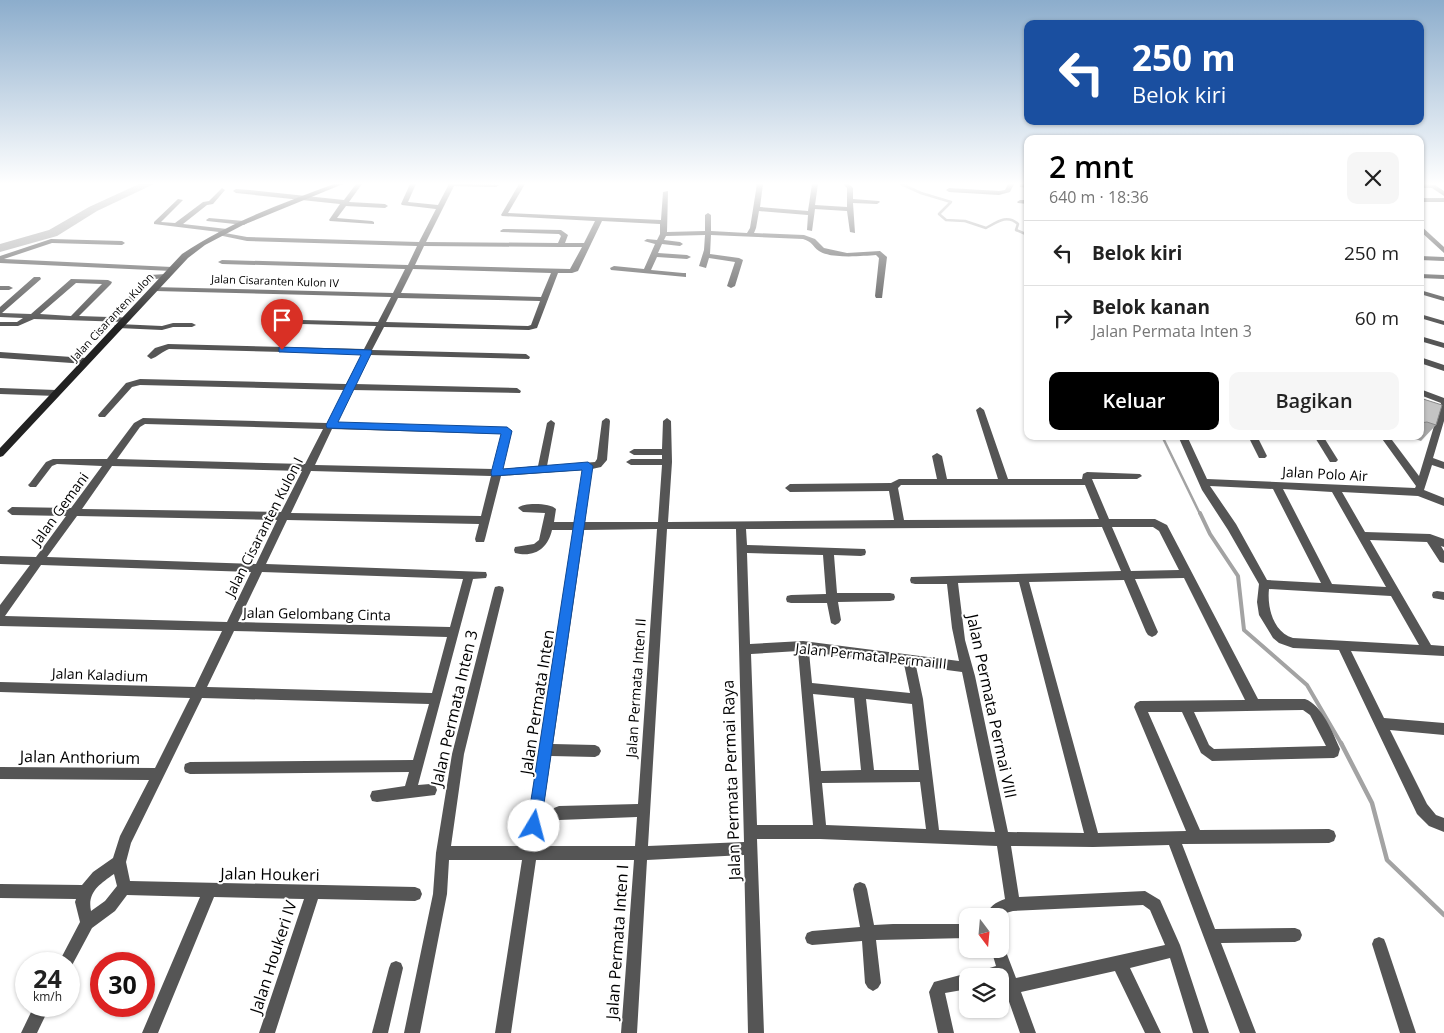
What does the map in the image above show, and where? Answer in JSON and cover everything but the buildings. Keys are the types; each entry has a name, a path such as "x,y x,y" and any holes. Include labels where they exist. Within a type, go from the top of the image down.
{"main road":[{"name":"Jalan Cisaranten Kulon","path":"0,454 172,269 197,246 224,232"}],"street":[{"path":"225,232 247,239 423,244 586,245"},
{"name":"Jalan Cisaranten Kulon I","path":"124,888 119,862 125,840 199,693 229,627 284,516 429,232"},
{"path":"561,232 565,235 561,245"},
{"path":"222,262 555,271 575,269 593,232"},
{"path":"1425,232 1444,251"},
{"path":"704,266 707,256 708,233"},
{"path":"647,271 663,234 708,233 804,237 813,240 822,250 847,255 872,252 881,255 883,257 879,296"},
{"path":"0,260 54,241 122,243"},
{"path":"647,242 680,244"},
{"path":"1424,242 1435,242"},
{"path":"654,255 687,258"},
{"path":"707,256 739,260 731,286"},
{"path":"1424,258 1444,259"},
{"path":"0,260 172,269"},
{"path":"614,268 684,275"},
{"path":"265,321 529,328 534,326 555,271"},
{"path":"111,320 153,277 166,276"},
{"path":"1424,278 1444,277"},
{"path":"0,313 37,279"},
{"path":"0,324 18,324 33,316 74,281 111,279 72,318"},
{"path":"0,288 9,288"},
{"name":"Jalan Cisaranten Kulon IV","path":"155,288 545,299"},
{"path":"1424,293 1444,299"},
{"path":"0,313 111,320 162,328 173,325 192,326"},
{"path":"1424,317 1444,324"},
{"path":"1424,339 1444,346"},
{"path":"151,356 158,350 168,346 526,357"},
{"path":"0,355 86,361"},
{"path":"1424,361 1444,368"},
{"path":"102,415 129,385 140,382 517,391"},
{"path":"0,391 56,394"},
{"path":"1424,394 1444,401"},
{"path":"1419,489 1429,460 1439,415 1444,405"},
{"path":"980,410 1004,482"},
{"path":"33,485 49,464 53,462 496,473 588,466 601,463 606,420"},
{"name":"Jalan Gemani","path":"0,614 137,425 143,421 331,425"},
{"name":"Jalan Permata Inten II","path":"640,853 667,457 667,421"},
{"path":"542,469 551,423"},
{"path":"331,425 508,432 480,539"},
{"path":"1184,440 1203,482 1264,584 1262,602 1265,615 1277,635 1283,640 1293,643 1444,650"},
{"path":"1254,440 1262,456"},
{"path":"1320,440 1333,460"},
{"path":"1387,440 1419,489"},
{"path":"936,456 943,482"},
{"path":"632,457 667,457"},
{"path":"1429,460 1444,466"},
{"name":"Jalan Permata Inten","path":"503,1033 588,466"},
{"path":"1137,476 1086,476 1130,576 1152,632"},
{"path":"790,488 893,487 899,482 1088,482"},
{"name":"Jalan Polo Air","path":"1203,482 1335,488 1419,489 1444,502"},
{"path":"1276,486 1329,588"},
{"path":"893,487 900,524"},
{"path":"1335,488 1427,649"},
{"path":"519,550 534,549 544,543 551,509 523,508"},
{"path":"12,511 485,520"},
{"path":"548,526 1154,523 1164,528 1254,704"},
{"name":"Jalan Permata Permai Raya","path":"741,526 746,746 756,1033"},
{"path":"1362,536 1430,538 1444,544"},
{"path":"1430,538 1444,559"},
{"path":"742,549 861,552"},
{"path":"828,551 835,620"},
{"path":"0,560 482,575"},
{"path":"915,580 1186,574"},
{"path":"410,792 469,575"},
{"path":"1023,578 1093,840"},
{"name":"Jalan Permata Permai VIII","path":"952,579 957,630 1003,839 1013,904"},
{"path":"1264,584 1395,592"},
{"name":"Jalan Permata Inten 3","path":"412,1033 440,894 443,853 458,754 499,590"},
{"path":"791,599 890,597"},
{"name":"Jalan Gelombang Cinta","path":"0,621 453,632"},
{"path":"802,646 820,832"},
{"name":"Jalan Permata Permai II","path":"745,649 802,646 966,667"},
{"path":"1343,646 1422,809 1429,819 1437,824 1444,825"},
{"path":"910,659 917,699 933,835"},
{"name":"Jalan Kaladium","path":"0,688 436,699"},
{"path":"807,688 917,699"},
{"path":"859,693 868,775"},
{"path":"1186,707 1205,749 1212,755 1333,754 1334,749 1314,711 1305,704 1140,707 1196,837"},
{"path":"1380,723 1444,729"},
{"path":"546,750 595,751"},
{"path":"190,768 416,766"},
{"name":"Jalan Anthorium","path":"0,773 159,774"},
{"path":"815,777 868,775 927,776"},
{"path":"377,796 430,790"},
{"path":"559,813 643,810"},
{"path":"750,832 820,832 1003,839 1093,840 1329,836"},
{"path":"1173,838 1248,1033"},
{"path":"443,853 640,853 751,848"},
{"name":"Jalan Permata Inten I","path":"629,1033 640,853"},
{"path":"87,922 82,902 85,892 98,877 119,862"},
{"path":"71,952 87,922 110,906 124,888"},
{"name":"Jalan Houkeri","path":"124,888 415,894"},
{"path":"860,889 868,932 873,983"},
{"path":"0,891 85,892"},
{"path":"150,1033 209,891"},
{"name":"Jalan Houkeri IV","path":"267,1033 313,892"},
{"path":"1001,908 1013,904 1145,898 1155,906 1175,950 1201,1033"},
{"path":"812,938 868,932 959,931"},
{"path":"1211,936 1295,935"},
{"path":"1379,944 1408,1033"},
{"path":"1011,988 1175,950"},
{"path":"1119,962 1153,1033"},
{"path":"380,1033 396,968"},
{"path":"946,1033 937,992 939,987 959,982"},
{"path":"1009,982 1028,1033"},
{"path":"28,1033 36,1017"}],"waterway":[{"path":"0,248 54,232"},
{"path":"1164,440 1200,514"},
{"path":"1200,513 1210,534 1238,576 1244,630 1307,685 1342,745"},
{"path":"1341,743 1372,803 1387,860 1444,915"}],"route":[{"path":"282,350 367,352 331,425 508,431 496,473 588,466 534,826"}]}
